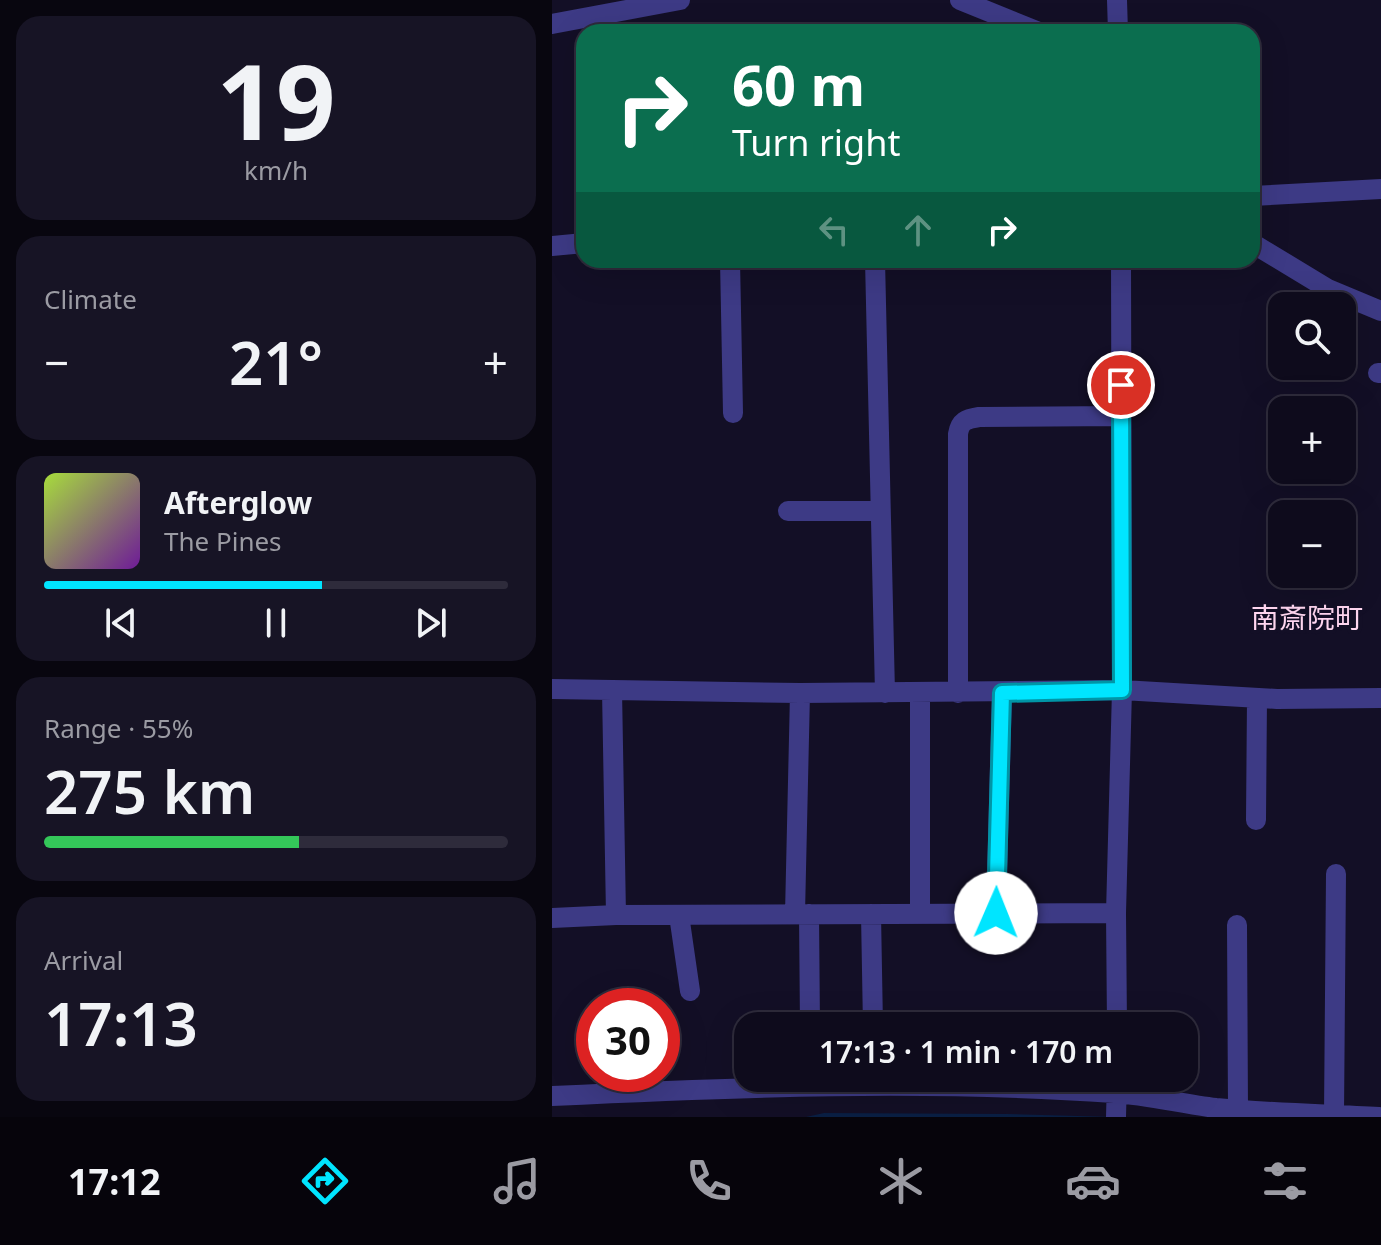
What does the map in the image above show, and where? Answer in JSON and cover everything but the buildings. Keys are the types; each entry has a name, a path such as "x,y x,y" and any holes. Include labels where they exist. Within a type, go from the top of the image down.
{"street":[{"path":"552,24 643,3 680,0"},
{"path":"960,0 1019,24"},
{"path":"1117,0 1118,24"},
{"path":"1260,196 1381,189"},
{"path":"552,246 576,244"},
{"path":"1260,248 1328,289 1381,311"},
{"path":"730,268 733,413"},
{"path":"875,268 885,693"},
{"path":"1117,1012 1116,913 1122,690 1121,268"},
{"path":"958,693 960,425 965,419 979,417 1121,416"},
{"path":"788,511 880,511"},
{"path":"552,689 800,693 1122,690 1257,698 1381,698"},
{"path":"612,690 616,915"},
{"path":"800,693 802,914 809,1012"},
{"path":"920,693 920,914"},
{"path":"996,913 1002,693"},
{"path":"1256,820 1257,698"},
{"path":"1334,1115 1336,874"},
{"path":"552,918 616,915 1116,913"},
{"path":"871,914 873,1012"},
{"path":"679,915 690,991"},
{"path":"1237,925 1238,1109"},
{"path":"552,1096 734,1087"},
{"path":"1026,1092 1379,1117"}],"water":[{"path":"824,1113 1007,1114 1114,1117 806,1117"}],"district":[{"name":"南斎院町","path":"1307,618"}],"route":[{"path":"996,913 1002,693 1122,690 1121,385"}]}
